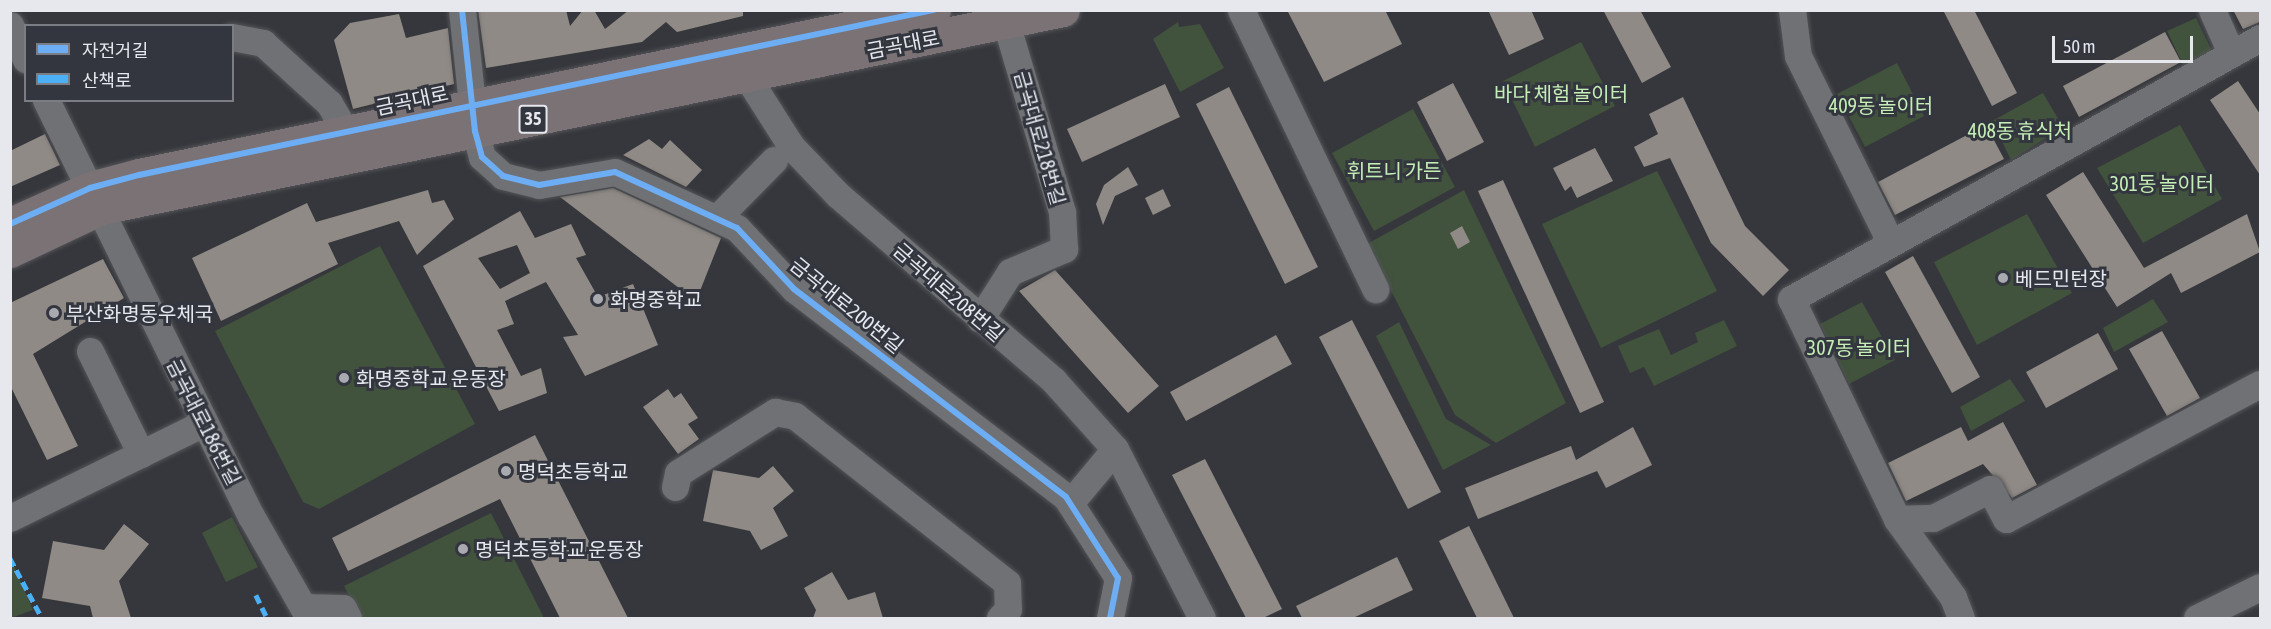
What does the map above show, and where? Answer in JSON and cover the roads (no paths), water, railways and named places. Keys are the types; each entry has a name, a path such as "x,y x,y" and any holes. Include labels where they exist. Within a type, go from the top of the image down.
{"main road":[{"name":"금곡대로","path":"10,251 96,198 472,118 934,10"},
{"name":"금곡대로","path":"10,224 96,198 346,132 472,118 746,75 1063,10"}],"street":[{"name":"금곡대로200번길","path":"462,10 472,118 482,157 503,177 539,185 615,172 718,217 737,228 794,289 1070,503 1118,578 1110,618"},
{"path":"1241,10 1376,289"},
{"path":"1792,10 1798,56 1890,241"},
{"path":"2212,10 2231,53"},
{"path":"10,17 29,24"},
{"name":"금곡대로218번길","path":"980,319 1010,272 1064,249 1062,212 1006,23"},
{"path":"10,25 24,55"},
{"path":"234,37 263,43 328,103 346,132"},
{"path":"1961,618 1953,597 1897,519 1791,299 1890,241 2260,38"},
{"name":"금곡대로208번길","path":"746,75 785,137 838,195 1054,381 1115,449 1202,618"},
{"name":"금곡대로186번길","path":"47,102 96,198 204,423 303,607 343,608 348,618"},
{"path":"718,217 774,160"},
{"path":"90,351 141,454"},
{"path":"1897,519 1933,518 1990,489 2006,519 2260,384"},
{"path":"675,488 678,473 775,412 795,416 1007,583 1008,609 1000,618"},
{"path":"10,518 204,423"},
{"path":"1070,503 1115,449"},
{"path":"2197,618 2260,587"}],"place":[{"name":"베드민턴장","path":"2003,278"},
{"name":"화명중학교","path":"598,299"},
{"name":"부산화명동우체국","path":"54,313"},
{"name":"화명중학교 운동장","path":"344,378"},
{"name":"명덕초등학교","path":"506,471"},
{"name":"명덕초등학교 운동장","path":"463,549"}],"park label":[{"name":"바다 체험 놀이터","path":"1561,93"},
{"name":"409동 놀이터","path":"1881,105"},
{"name":"408동 휴식처","path":"2020,130"},
{"name":"휘트니 가든","path":"1394,170"},
{"name":"301동 놀이터","path":"2162,183"},
{"name":"307동 놀이터","path":"1859,347"}]}
